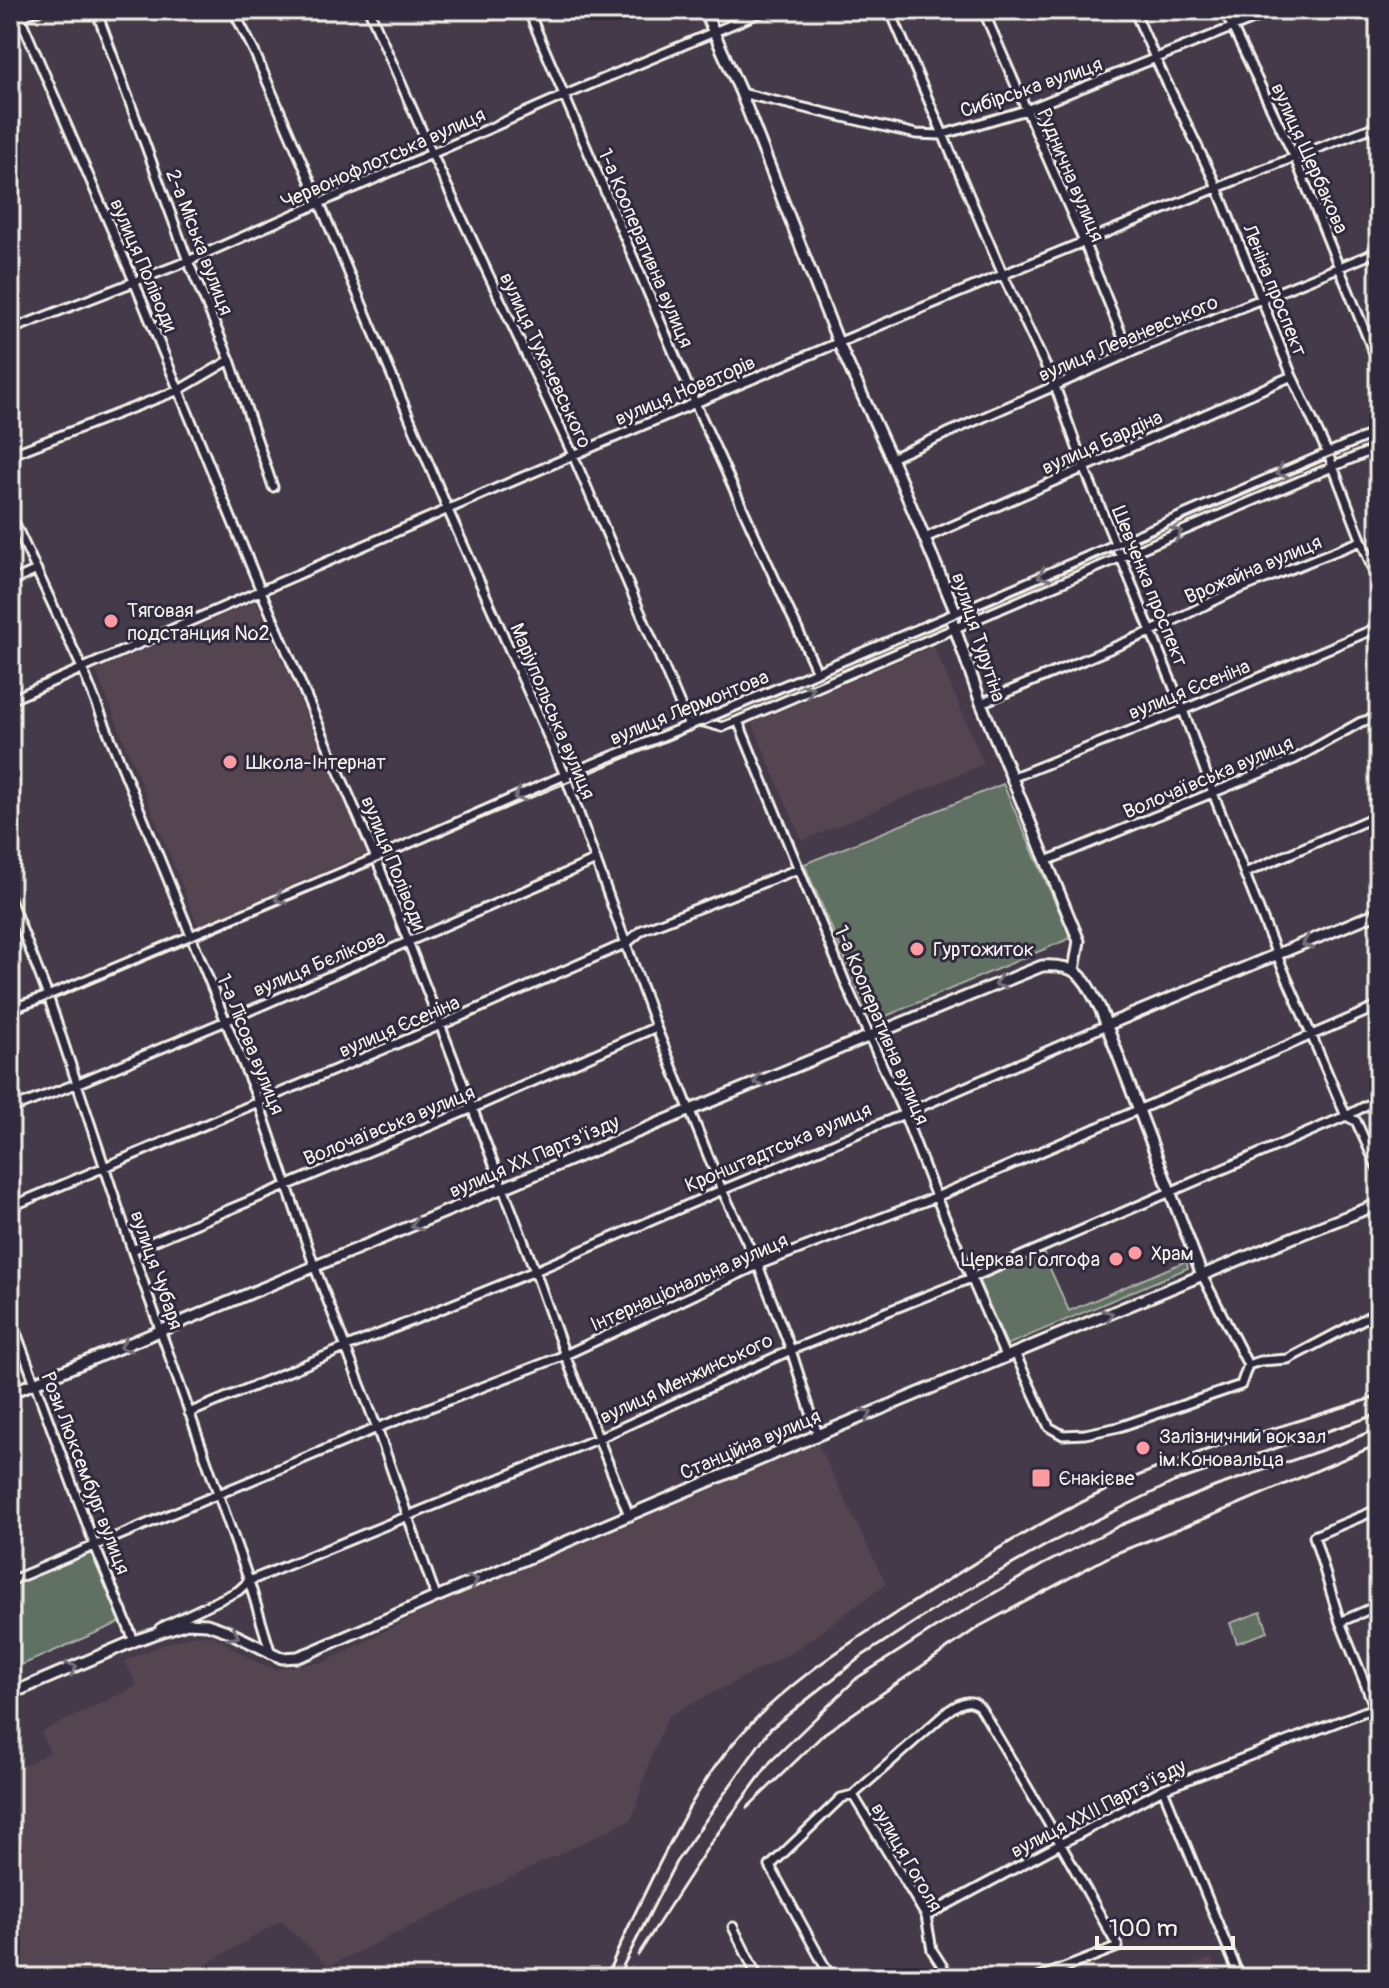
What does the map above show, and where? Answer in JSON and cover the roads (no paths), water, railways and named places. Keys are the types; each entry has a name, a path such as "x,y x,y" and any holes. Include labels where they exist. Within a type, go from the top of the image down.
{"street":[{"path":"10,20 18,13 39,10"},
{"name":"2-а Міська вулиця","path":"96,10 188,261 230,360 273,487"},
{"name":"Маріупольська вулиця","path":"233,10 254,51 448,510 565,775 656,1027 722,1190 758,1265 791,1350 818,1435"},
{"name":"вулиця Тухачевського","path":"369,10 432,154 573,455 689,726"},
{"name":"1-а Кооперативна вулиця","path":"528,10 695,403 817,672"},
{"name":"вулиця Турутіна","path":"704,10 741,93 838,342 956,613 952,620 981,703 1079,941 1074,970"},
{"name":"Червонофлотська вулиця","path":"10,330 188,261 766,10"},
{"name":"Шевченка проспект","path":"890,10 941,135 1055,386 1084,467 1183,710 1277,955 1346,1116 1356,1121 1379,1171"},
{"name":"Руднична вулиця","path":"983,10 1129,353"},
{"name":"Леніна проспект","path":"1134,10 1217,187 1379,586"},
{"name":"вулиця Щербакова","path":"1224,10 1294,156 1379,366"},
{"name":"Сибірська вулиця","path":"741,93 916,134 941,135 1026,110 1276,10"},
{"path":"1376,10 1379,16"},
{"name":"вулиця Поліводи","path":"18,13 376,858 629,1515"},
{"name":"вулиця Новаторів","path":"10,700 838,342 1294,156 1379,125"},
{"name":"вулиця Леваневського","path":"891,458 1129,353 1379,251"},
{"path":"10,455 179,390 230,360"},
{"name":"вулиця Бардіна","path":"925,538 1292,376"},
{"name":"вулиця Лермонтова","path":"10,1009 48,996 565,775 817,672 1379,431"},
{"name":"вулиця Лермонтова","path":"738,721 1379,447"},
{"name":"1-а Лісова вулиця","path":"10,513 82,668 259,1103 315,1268 377,1428 436,1597"},
{"name":"Врожайна вулиця","path":"981,703 1150,632 1232,592 1361,541"},
{"path":"10,582 37,570"},
{"name":"вулиця Єсеніна","path":"1011,778 1379,627"},
{"name":"Волочаївська вулиця","path":"1046,861 1295,759 1361,722 1379,717"},
{"path":"700,721 722,727 738,721"},
{"name":"1-а Кооперативна вулиця","path":"738,721 971,1278 1049,1427 1063,1435 1119,1427 1241,1385 1248,1365"},
{"path":"1245,873 1379,815"},
{"name":"вулиця Бєлікова","path":"10,1109 226,1021 596,860"},
{"name":"вулиця Єсеніна","path":"10,1207 441,1025 627,943 642,930 798,869"},
{"name":"вулиця Чубаря","path":"10,899 48,996 132,1250 249,1581 271,1654"},
{"name":"Кронштадтська вулиця","path":"189,1413 535,1271 1107,1025 1379,912"},
{"name":"вулиця XX Партз'їзду","path":"10,1393 1042,966 1061,965 1074,970"},
{"path":"1074,970 1084,980 1107,1025 1202,1275 1248,1365 1288,1359 1379,1311"},
{"name":"Інтернаціональна вулиця","path":"10,1581 377,1428 565,1355 758,1265 936,1197 1379,1006"},
{"name":"Волочаївська вулиця","path":"132,1250 473,1108 656,1027"},
{"name":"вулиця Менжинського","path":"10,1694 134,1641 238,1591 249,1581 599,1438 791,1350 971,1278 1379,1099"},
{"name":"Станційна вулиця","path":"271,1654 282,1658 298,1657 818,1435 1379,1204"},
{"name":"Рози Люксембург вулиця","path":"10,1316 95,1546 134,1641"},
{"path":"1379,1509 1314,1536 1340,1622 1379,1718"},
{"path":"1340,1622 1379,1605"},
{"path":"134,1641 187,1623 207,1624 271,1654"},
{"path":"831,1978 770,1866 841,1798 853,1795 948,1711 970,1701 978,1703 1118,1947 1038,1978"},
{"name":"вулиця XXII Партз'їзду","path":"926,1916 1163,1789 1377,1707"},
{"path":"1163,1789 1240,1978"},
{"name":"вулиця Гоголя","path":"853,1795 926,1916 932,1950 950,1978"},
{"path":"733,1927 758,1978"}],"tram line":[{"path":"10,1016 786,691 1379,437"}],"railway":[{"path":"606,1978 654,1874 709,1775 768,1707 830,1657 983,1558 1102,1492 1193,1454 1379,1396"},
{"path":"617,1978 676,1862 770,1729 862,1656 941,1605 1050,1543 1174,1482 1379,1414"},
{"path":"638,1955 710,1844 771,1761 857,1678 1042,1565 1121,1525 1217,1486 1379,1428"},
{"path":"747,1808 825,1733 980,1626 1114,1554 1379,1444"}],"place":[{"name":"Тяговая подстанция №2","path":"111,621"},
{"name":"Школа-Інтернат","path":"230,762"},
{"name":"Гуртожиток","path":"917,949"},
{"name":"Храм","path":"1135,1253"},
{"name":"Церква Голгофа","path":"1116,1259"},
{"name":"Залізничний вокзал ім.Коновальца","path":"1143,1448"},
{"name":"Єнакієве","path":"1041,1478"}]}
